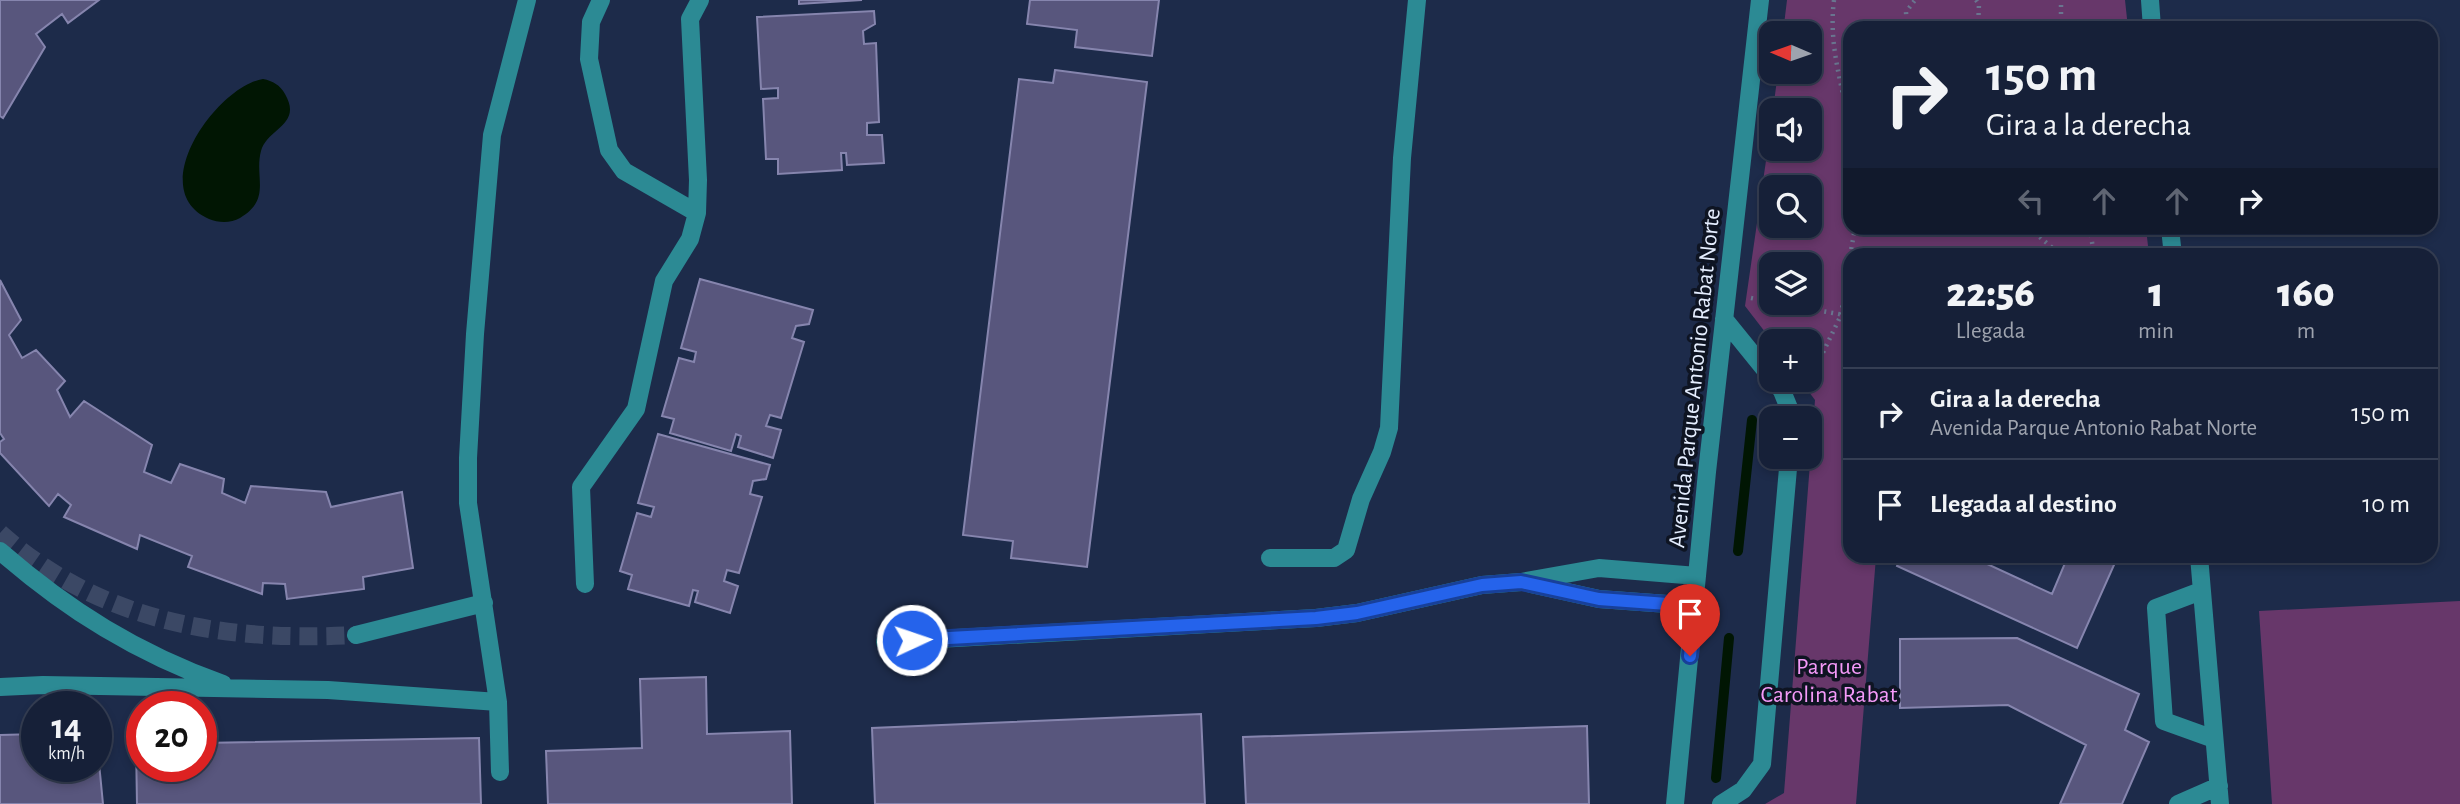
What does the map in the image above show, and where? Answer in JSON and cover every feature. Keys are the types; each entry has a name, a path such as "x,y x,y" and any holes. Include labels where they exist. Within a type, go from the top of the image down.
{"street":[{"path":"500,772 498,702 468,503 468,458 475,334 492,135 527,0"},
{"path":"601,0 591,22 589,59 609,150 624,171 697,213"},
{"path":"585,584 582,487 636,409 664,281 690,239 697,213 698,180 690,19 701,0"},
{"path":"1270,558 1334,558 1346,550 1361,499 1382,452 1389,428 1402,158 1417,0"},
{"name":"Avenida Parque Antonio Rabat Norte","path":"1675,804 1724,319 1760,0"},
{"path":"2150,0 2152,21"},
{"path":"1724,319 1759,362"},
{"path":"1721,804 1743,790 1762,764 1789,469"},
{"path":"0,551 40,586 122,639 184,670 236,688"},
{"path":"2178,804 2219,795 2200,563"},
{"path":"885,642 1316,618 1357,613 1482,585 1521,582 1599,568 1697,576"},
{"path":"1521,582 1599,599 1695,606"},
{"path":"2202,591 2156,608 2164,721 2214,739"},
{"path":"356,635 484,603"},
{"path":"0,687 43,685 328,690 498,702"}],"path":[{"path":"1834,0 1832,36 1843,94"},
{"path":"1907,21 1906,12 1915,0"},
{"path":"1976,0 1979,4 1978,21"},
{"path":"2061,0 2061,21"},
{"path":"2037,235 2053,248"},
{"path":"1798,406 1841,315 1843,302"},
{"path":"1822,311 1841,315"}],"green space":[{"name":"Parque Carolina Rabat","path":"1787,0 2125,0 2127,21 1843,21 1843,235 2147,235 2148,248 1843,248 1843,563 1876,563 1856,804 1765,804 1784,793 1810,469 1822,469 1822,406 1815,406 1815,400 1809,392 1822,392 1822,329 1763,329 1745,306 1759,209 1759,238 1822,238 1822,175 1764,175 1766,161 1822,161 1822,98 1775,98 1776,84 1822,84 1822,21 1784,21"},
{"path":"2460,601 2460,804 2272,804 2259,611"}],"shaded area":[{"path":"263,79 276,84 283,91 290,113 282,126 264,143 259,161 260,187 256,203 250,211 233,221 209,219 190,205 183,186 185,164 194,141 208,119 226,100 245,86"}],"building":[{"path":"0,0 99,0 68,23 62,14 36,34 45,47 3,118 0,116"},
{"path":"799,0 862,0 799,4"},
{"path":"1030,0 1159,0 1152,56 1075,47 1077,30 1027,24"},
{"path":"874,11 875,24 863,31 864,44 876,43 879,122 867,123 867,135 882,135 884,163 847,165 846,153 841,153 842,170 778,174 778,159 766,159 763,99 778,98 778,88 761,89 757,17"},
{"path":"1055,70 1147,82 1087,567 1011,558 1013,541 963,535 1019,79 1053,83"},
{"path":"700,279 813,310 809,324 796,326 792,338 804,342 781,418 770,415 766,426 781,430 773,458 738,447 741,436 736,434 731,451 670,433 674,419 662,416 679,358 694,362 696,352 681,348"},
{"path":"0,280 21,320 9,335 22,358 36,350 65,381 57,390 70,417 84,401 152,445 144,472 171,483 180,464 224,479 222,493 245,503 251,486 326,492 331,507 402,492 413,568 363,577 364,589 287,599 285,584 263,583 262,594 188,567 192,556 140,535 137,549 64,517 71,505 58,494 49,506 0,453 0,442 4,439 0,433"},
{"path":"658,434 770,465 766,479 753,481 750,494 762,497 739,573 727,570 724,581 738,586 730,613 695,602 698,591 693,590 689,606 628,589 632,575 620,571 637,513 651,517 654,507 638,503"},
{"path":"1898,563 1985,563 2052,594 2065,563 2115,563 2077,648 1897,566"},
{"path":"2017,638 2139,694 2125,730 2149,742 2122,804 2060,804 2086,745 2008,705 1900,708 1900,639"},
{"path":"706,677 707,734 790,731 792,804 548,804 546,751 642,748 640,679"},
{"path":"1201,714 1205,804 875,804 872,728"},
{"path":"1587,726 1589,804 1246,804 1243,737"},
{"path":"21,734 21,782 101,782 103,804 0,804 0,735"},
{"path":"479,738 481,804 137,804 137,782 217,782 217,743"}],"waterway":[{"path":"1738,551 1752,420"},
{"path":"1716,778 1729,638"}],"tunnel":[{"path":"0,533 39,564 80,588 123,607 167,620 213,630 260,635 356,635"}],"route":[{"path":"912,640 1316,618 1357,613 1482,585 1521,582 1599,599 1695,606 1690,656"}]}
